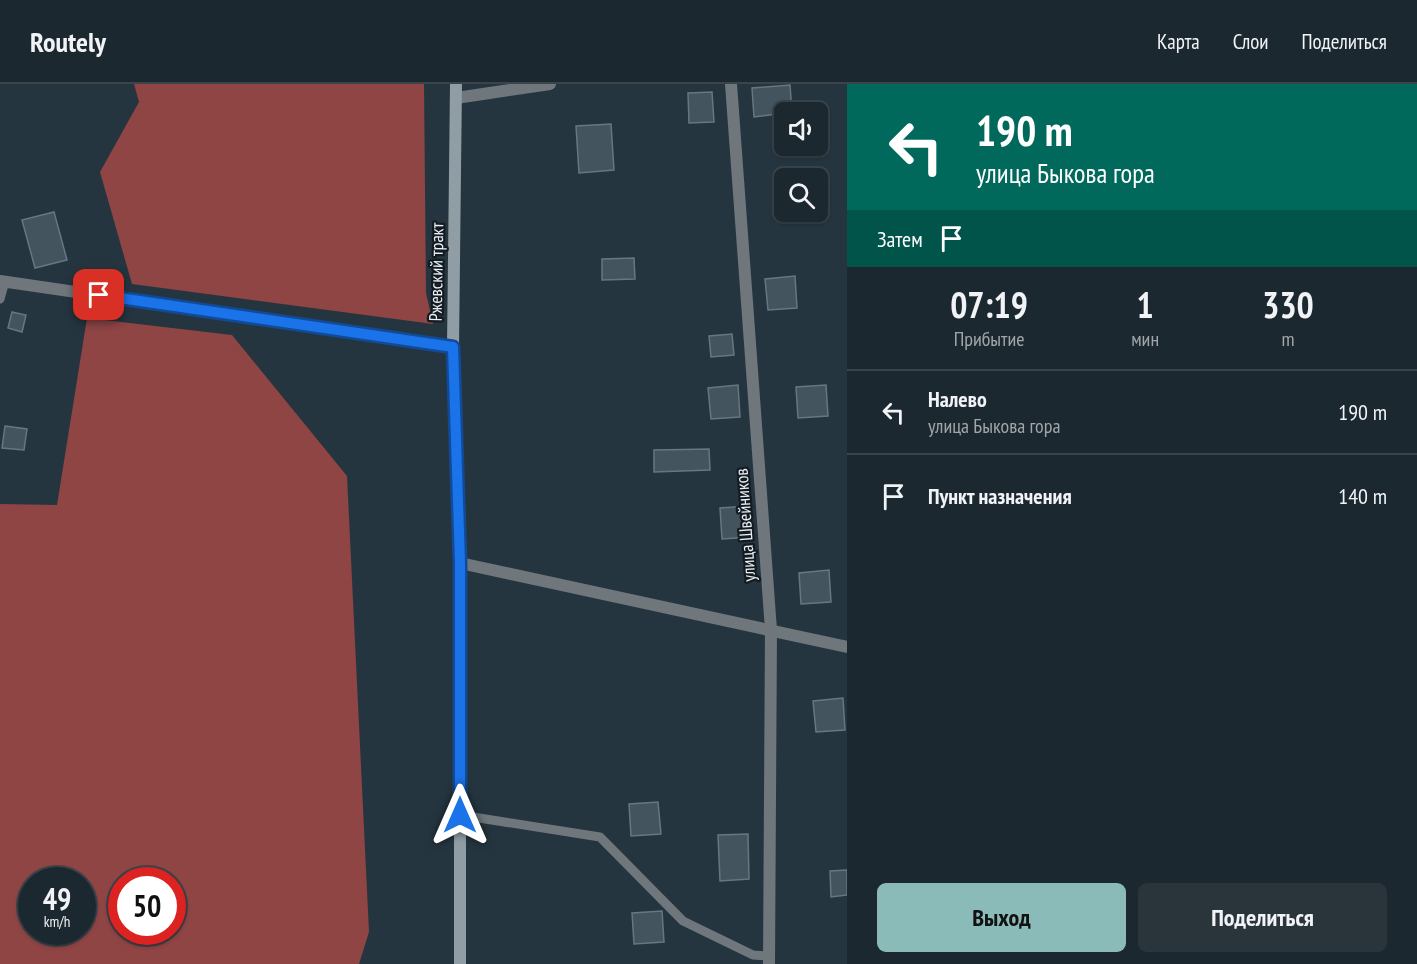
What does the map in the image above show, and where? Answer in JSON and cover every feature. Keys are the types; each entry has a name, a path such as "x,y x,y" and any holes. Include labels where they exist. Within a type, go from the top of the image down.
{"main road":[{"name":"Ржевский тракт","path":"456,84 453,347 460,563 460,964"}],"street":[{"path":"456,98 550,84"},
{"name":"улица Швейников","path":"730,84 771,630 769,960"},
{"path":"2,281 453,347"},
{"path":"460,563 847,647"}],"lane":[{"path":"0,299 2,281"},
{"path":"460,815 600,837 683,921 753,955 769,960"}],"shaded area":[{"path":"134,84 424,84 426,293 433,324 132,284 100,172 139,102"},
{"path":"87,318 232,335 347,476 369,932 359,964 0,964 0,504 57,505"}],"building":[{"path":"790,85 791,102 774,102 774,114 754,117 752,88"},
{"path":"712,92 714,122 689,123 688,93"},
{"path":"611,124 614,170 579,173 576,126"},
{"path":"54,212 67,260 35,268 22,220"},
{"path":"634,258 635,279 602,280 602,259"},
{"path":"795,276 797,308 768,310 765,279"},
{"path":"12,312 26,315 22,332 8,328"},
{"path":"732,334 734,355 711,357 709,336"},
{"path":"738,385 740,417 711,419 708,388"},
{"path":"826,385 828,416 798,418 796,387"},
{"path":"5,426 27,429 24,450 2,448"},
{"path":"709,449 710,470 654,472 654,450"},
{"path":"749,506 751,537 722,539 720,508"},
{"path":"829,570 831,602 801,604 799,573"},
{"path":"843,698 845,730 816,732 813,701"},
{"path":"658,802 661,834 631,836 629,804"},
{"path":"748,834 749,879 720,881 718,835"},
{"path":"847,870 847,895 831,897 830,871"},
{"path":"662,911 664,942 634,944 632,913"}],"route":[{"path":"99,295 453,347 460,563 460,815"}]}
